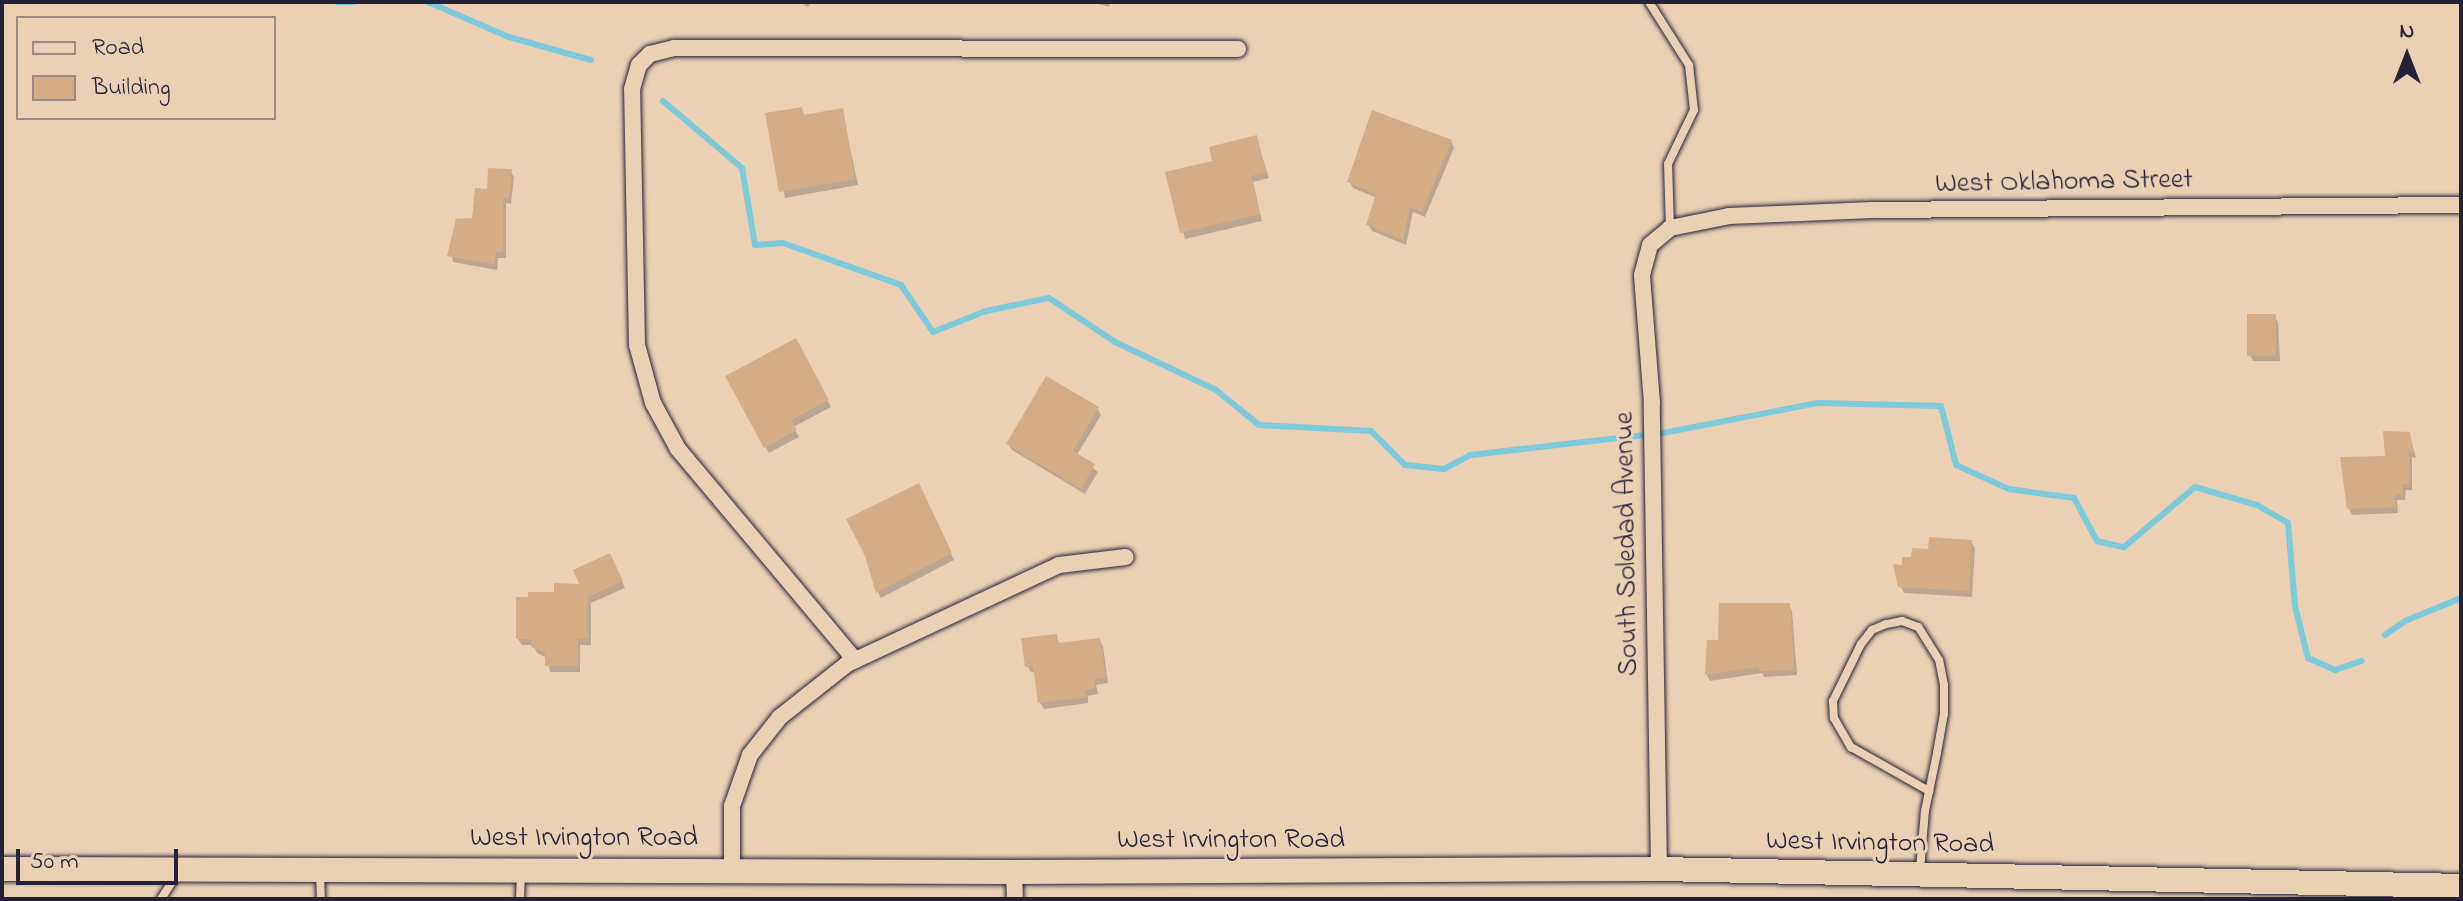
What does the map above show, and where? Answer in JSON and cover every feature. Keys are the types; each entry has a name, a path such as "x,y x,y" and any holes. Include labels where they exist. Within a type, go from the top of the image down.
{"main road":[{"name":"West Irvington Road","path":"2,869 1014,872 1659,869 1920,875 2311,891 2461,886"}],"street":[{"path":"855,660 678,449 653,403 637,345 634,76 646,57 674,48 1238,49"},
{"name":"West Oklahoma Street","path":"1670,228 1729,216 1873,210 2461,205"},
{"name":"South Soledad Avenue","path":"1659,869 1652,403 1642,275 1650,245 1670,228"},
{"path":"732,870 732,806 750,755 780,717 855,660 1059,565 1126,557"},
{"path":"1014,872 1015,899"}],"lane":[{"path":"1649,2 1689,65 1694,110 1668,164 1670,228"},
{"path":"1920,875 1929,791 1944,714 1939,660 1918,627 1902,621 1886,624 1872,630 1861,644 1833,701 1834,718 1841,736 1851,747 1929,791"},
{"path":"161,899 180,869"},
{"path":"319,869 321,899"},
{"path":"520,899 521,869"}],"building":[{"path":"802,107 803,115 843,108 855,179 779,192 765,113"},
{"path":"1372,110 1452,140 1422,212 1410,207 1403,240 1366,225 1376,194 1347,182"},
{"path":"1257,135 1266,172 1251,176 1260,214 1180,233 1165,172 1212,161 1209,147"},
{"path":"488,168 512,169 509,198 503,198 503,252 496,252 494,264 447,256 456,219 472,218 475,188 487,189"},
{"path":"2247,314 2276,314 2276,356 2247,356"},
{"path":"796,338 829,400 791,420 797,430 764,448 725,376"},
{"path":"1046,376 1099,407 1073,451 1095,464 1081,489 1006,444"},
{"path":"2383,431 2410,432 2414,453 2409,452 2409,484 2403,484 2402,495 2395,494 2396,507 2347,509 2340,457 2385,456"},
{"path":"919,483 952,553 876,593 865,556 846,519"},
{"path":"1929,537 1972,540 1969,591 1898,587 1893,564 1902,565 1902,557 1911,557 1912,548 1928,549"},
{"path":"610,553 623,581 588,597 588,639 578,639 578,666 545,666 545,652 531,647 531,639 516,639 516,597 528,597 528,592 554,592 554,583 579,584 573,570"},
{"path":"1719,603 1790,603 1794,670 1759,671 1759,667 1705,675 1707,640 1718,640"},
{"path":"1057,634 1058,643 1100,638 1106,677 1094,679 1095,688 1085,690 1086,697 1038,703 1033,666 1025,667 1021,638"}],"waterway":[{"path":"338,2 354,2"},
{"path":"428,2 509,37 591,60"},
{"path":"663,101 742,168 755,245 783,243 901,285 933,332 986,311 1049,298 1115,342 1216,390 1259,425 1371,431 1405,465 1444,469 1470,455 1663,433 1818,403 1941,406 1956,465 2009,489 2074,498 2097,541 2124,547 2195,487 2257,505 2288,523 2295,606 2308,658 2335,670 2361,661"},
{"path":"2385,635 2405,621 2461,598"}]}
